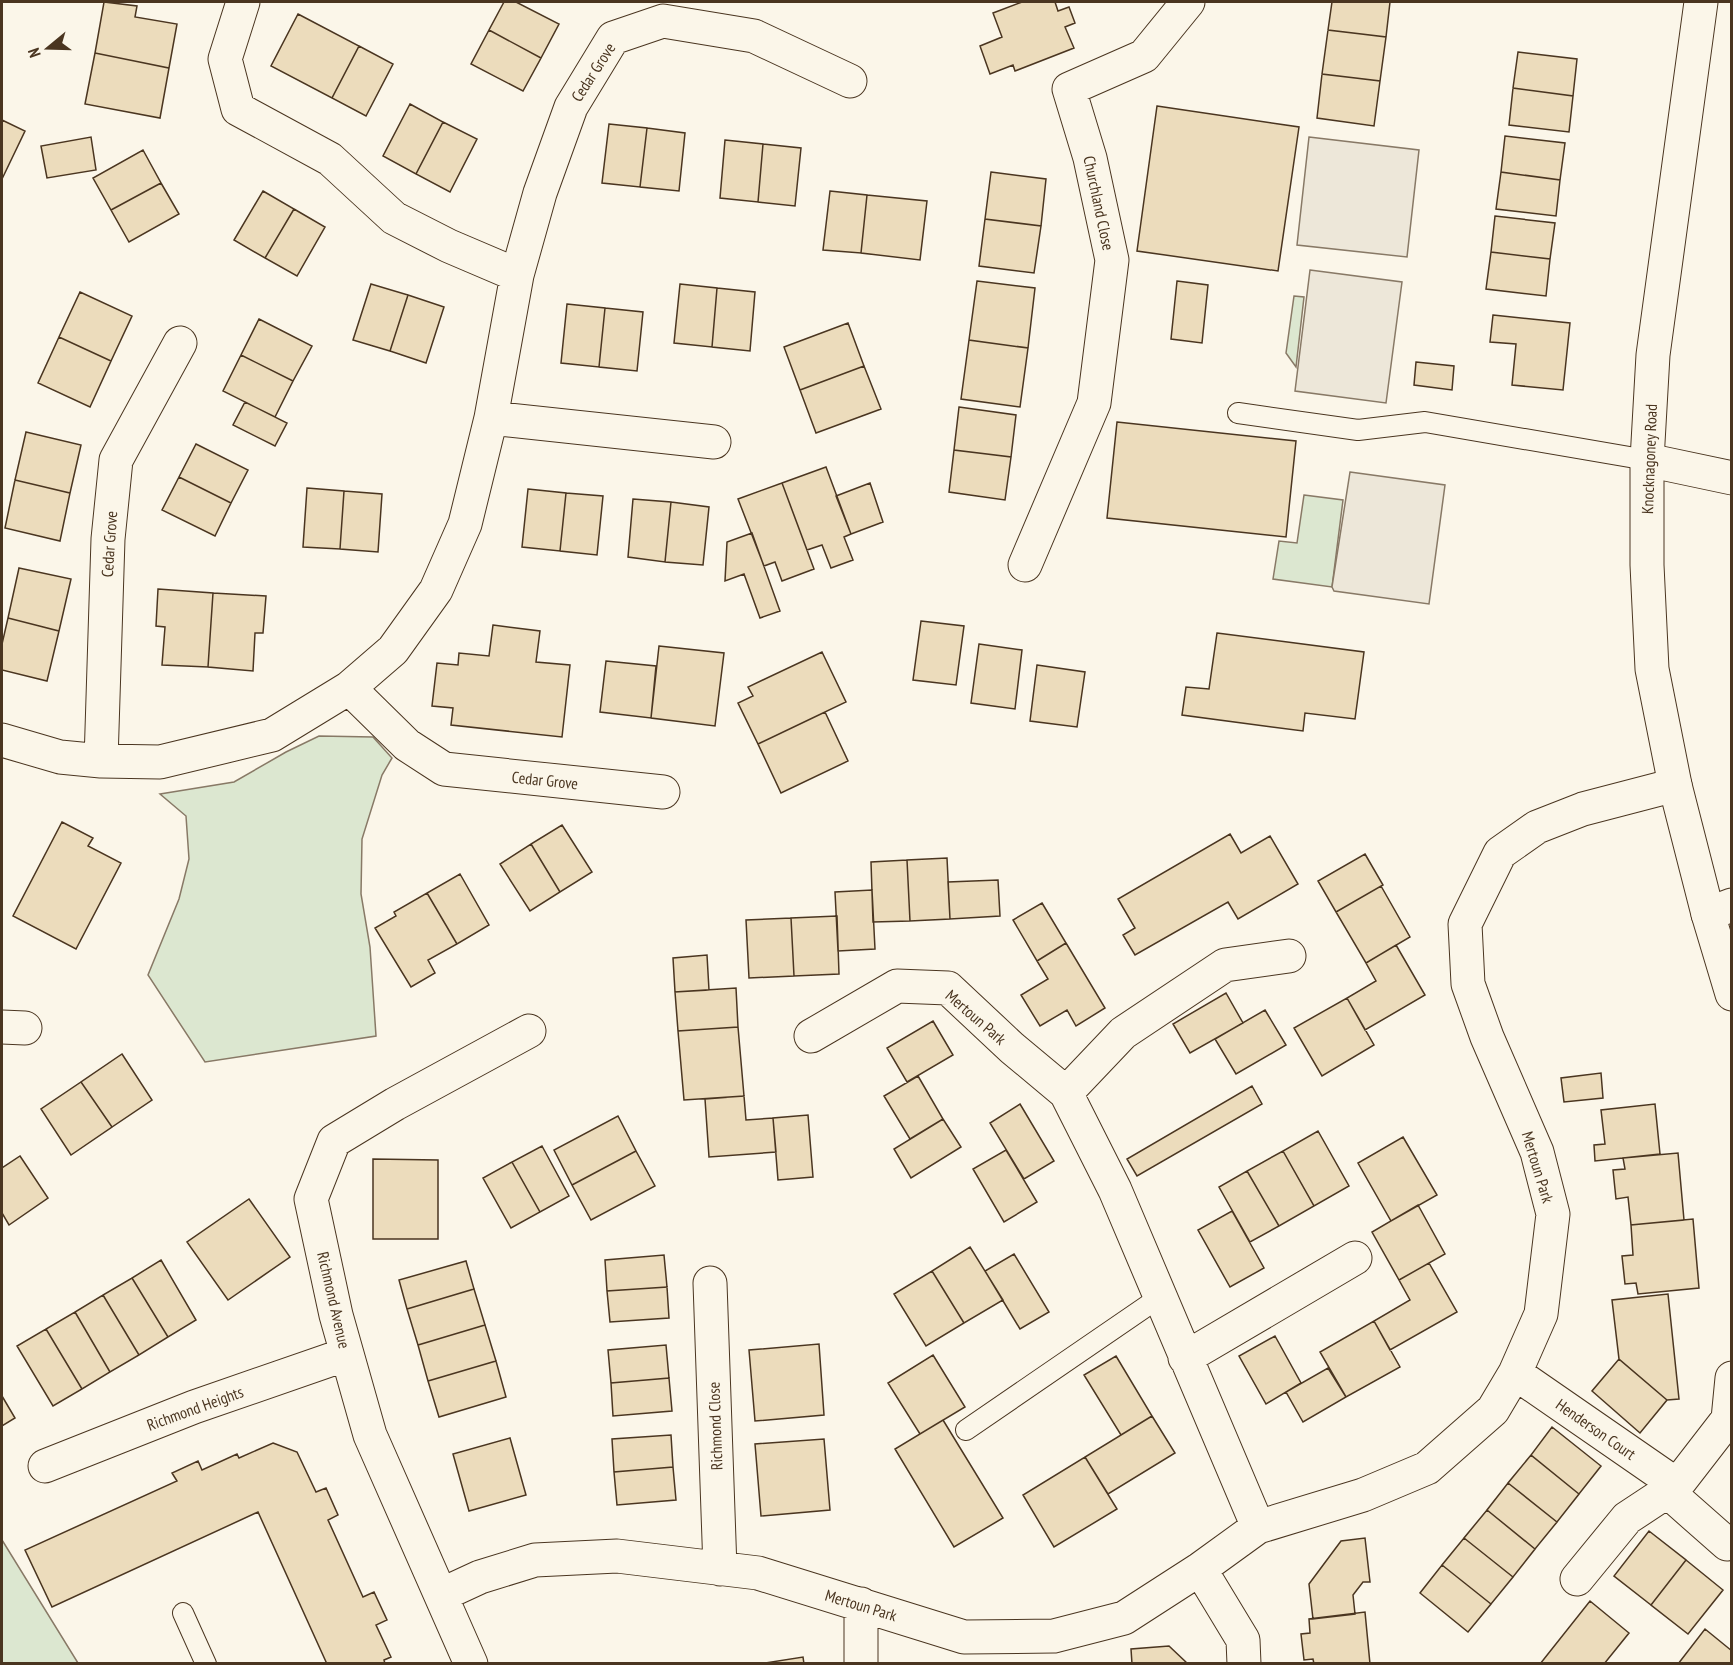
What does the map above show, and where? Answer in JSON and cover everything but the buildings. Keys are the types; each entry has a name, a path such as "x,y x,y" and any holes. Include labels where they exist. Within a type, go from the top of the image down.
{"street":[{"path":"243,2 225,59 238,109 330,159 394,218 449,246 517,275"},
{"name":"Churchland Close","path":"1025,565 1094,403 1112,260 1090,158 1069,89 1144,56 1188,2"},
{"name":"Knocknagoney Road","path":"1701,2 1653,355 1647,460 1647,566 1652,669 1675,785 1720,909 1731,994"},
{"name":"Cedar Grove","path":"2,740 60,757 100,761 160,762 272,735 349,688 393,650 436,590 465,524 491,418 517,275 540,193 571,107 613,38 663,21 754,36 850,81"},
{"name":"Cedar Grove","path":"100,761 108,539 116,460 180,343"},
{"path":"491,418 714,442"},
{"path":"1647,460 1731,478"},
{"name":"Cedar Grove","path":"349,688 407,746 444,769 663,792"},
{"name":"Mertoun Park","path":"441,1595 480,1577 535,1560 617,1556 758,1573 964,1637 1054,1636 1124,1618 1200,1569 1258,1527 1363,1495 1427,1468 1493,1410 1515,1372 1541,1314 1553,1214 1537,1152 1487,1037 1468,984 1465,924 1500,853 1538,827 1583,809 1675,785"},
{"path":"1066,1093 1123,1032 1225,965 1289,956"},
{"name":"Mertoun Park","path":"811,1036 897,986 948,988 1012,1048 1066,1093 1114,1190 1258,1527"},
{"name":"Richmond Avenue","path":"471,1664 370,1436 336,1315 311,1199 334,1141 395,1104 529,1031"},
{"path":"1185,1358 1355,1258"},
{"name":"Richmond Close","path":"710,1283 720,1569"},
{"name":"Richmond Heights","path":"45,1466 194,1407 347,1354"},
{"name":"Henderson Court","path":"1515,1372 1672,1488 1726,1544"},
{"path":"1577,1579 1627,1518 1672,1488 1728,1419 1731,1378"},
{"path":"1200,1569 1243,1640 1244,1664"},
{"path":"861,1604 861,1664"}],"lane":[{"path":"1238,413 1358,430 1425,422 1647,460"},
{"path":"966,1430 1160,1297"},
{"path":"183,1613 206,1664"}],"green space":[{"path":"1294,296 1304,297 1296,367 1286,353"},
{"path":"1304,495 1343,500 1332,587 1273,579 1279,541 1297,543"},
{"path":"319,736 373,737 392,758 382,775 362,839 361,894 370,947 376,1036 205,1062 148,975 179,899 189,859 186,816 160,794 234,782"},
{"path":"2,1540 78,1663 2,1663"}],"shaded area":[{"path":"1309,137 1419,150 1407,257 1297,245"},
{"path":"1310,270 1402,282 1386,403 1295,391"},
{"path":"1350,472 1445,485 1429,604 1334,591 1332,587"}]}
